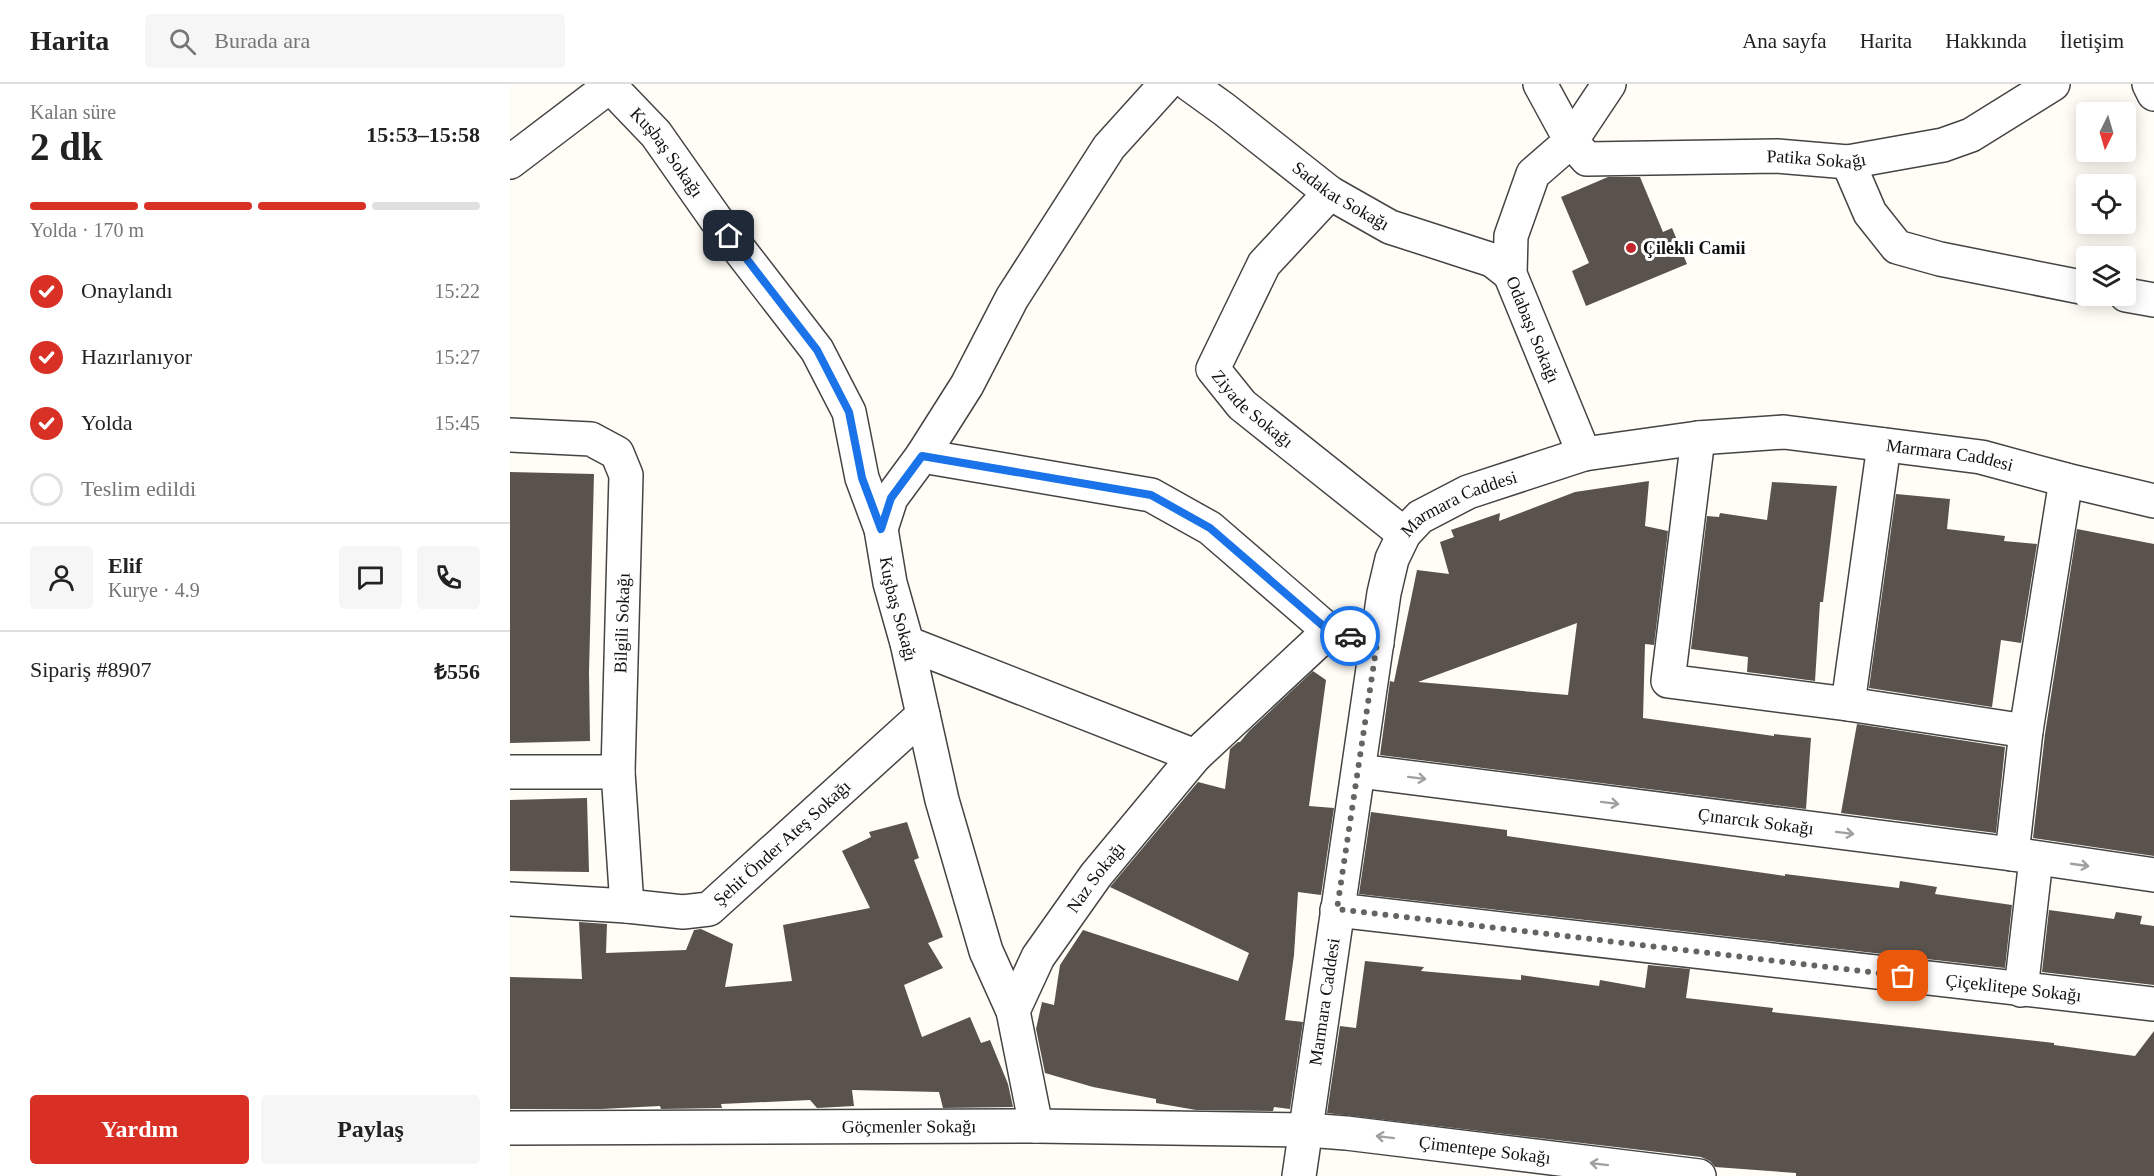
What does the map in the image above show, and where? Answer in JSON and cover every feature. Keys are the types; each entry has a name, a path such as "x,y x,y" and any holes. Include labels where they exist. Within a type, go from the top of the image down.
{"street":[{"path":"881,529 891,498 922,456 967,384 1012,298 1109,147 1166,84"},
{"name":"Sadakat Sokağı","path":"1189,84 1330,193 1390,227 1492,260 1510,274"},
{"path":"1540,84 1571,141"},
{"name":"Odabaşı Sokağı","path":"1584,454 1510,274 1511,236 1533,174 1571,141 1609,84"},
{"name":"Patika Sokağı","path":"1571,141 1587,159 1777,156 1848,162 1943,145 1971,135 2053,84"},
{"path":"2149,84 2154,94"},
{"name":"Kuşbaş Sokağı","path":"510,162 610,86 656,134 715,218 817,350 849,412 862,478 881,529 890,584 907,643 942,800 986,951 1013,1011 1036,1126"},
{"path":"1848,162 1870,213 1897,247 1940,259 2076,286"},
{"name":"Ziyade Sokağı","path":"1330,193 1264,264 1213,369 1242,405 1404,534"},
{"path":"2136,297 2154,300"},
{"name":"Marmara Caddesi","path":"1299,1176 1384,593 1392,559 1404,534 1420,517 1468,492 1584,454 1698,438 1784,432 1981,457 2154,501"},
{"name":"Bilgili Sokağı","path":"510,435 591,439 617,453 626,475 618,772 627,906"},
{"path":"1698,438 1668,681 1848,704 2026,731"},
{"path":"1848,704 1884,445"},
{"path":"922,456 1151,495 1210,528 1329,631 1377,643"},
{"path":"2021,990 2026,731 2066,480"},
{"name":"Naz Sokağı","path":"1013,1011 1038,957 1096,875 1195,756 1329,631"},
{"path":"907,643 1195,756"},
{"name":"Şehit Önder Ateş Sokağı","path":"510,899 683,912 709,909 923,714"},
{"name":"Çınarcık Sokağı","path":"1359,771 2154,874"},
{"path":"510,772 618,772"},
{"name":"Çiçeklitepe Sokağı","path":"1337,909 2154,1004"},
{"name":"Göçmenler Sokağı","path":"510,1128 1036,1126 1307,1130"},
{"name":"Çimentepe Sokağı","path":"1307,1130 1699,1176"}],"building":[{"name":"Çilekli Camii","path":"1608,177 1640,177 1663,232 1672,228 1687,264 1586,306 1572,271 1589,263 1561,197"},
{"path":"510,472 594,474 589,672 590,741 510,743"},
{"path":"1649,481 1645,526 1668,531 1654,645 1645,644 1643,718 1774,736 1774,734 1811,738 1806,809 1380,755 1390,681 1394,682 1417,570 1449,574 1440,542 1454,537 1451,530 1500,513 1499,521 1575,492","holes":["1577,623 1568,695 1418,682"]},
{"path":"1772,482 1837,486 1823,602 1820,602 1815,681 1747,672 1748,657 1691,649 1707,516 1719,517 1720,513 1767,520"},
{"path":"1896,494 1950,499 1947,529 2005,536 2004,541 2037,544 2021,643 2001,640 1992,707 1869,688"},
{"path":"2077,529 2154,544 2154,856 2033,838 2045,734"},
{"path":"1313,671 1326,680 1309,806 1334,808 1321,895 1298,892 1294,955 1285,1020 1303,1022 1290,1109 1274,1107 1273,1111 1196,1110 1156,1103 1156,1099 1093,1087 1045,1073 1036,1029 1042,1002 1054,1005 1060,965 1083,930 1238,981 1249,953 1110,887 1198,782 1225,789 1230,749"},
{"path":"1857,724 2005,747 1996,833 1841,813"},
{"path":"587,798 589,872 510,871 510,800"},
{"path":"1371,812 1507,830 1507,836 1785,876 1785,874 1899,888 1900,881 1937,887 1935,894 2012,905 2005,968 1359,894"},
{"path":"907,822 919,858 914,860 943,937 928,943 943,968 904,985 922,1037 970,1017 981,1043 990,1040 1008,1084 1013,1107 943,1108 939,1092 852,1090 854,1106 817,1108 810,1100 721,1104 722,1108 661,1109 660,1106 601,1109 510,1109 510,977 582,979 579,922 607,924 606,953 686,950 694,930 701,929 733,944 725,987 792,981 783,925 870,908 842,851 871,837 869,832"},
{"path":"2049,910 2114,919 2116,912 2142,916 2140,924 2154,926 2154,985 2042,972"},
{"path":"1365,961 1424,967 1421,971 1521,980 1521,975 1599,986 1600,980 1645,988 1648,965 1690,969 1686,998 1773,1008 1772,1012 2054,1043 2054,1045 2135,1056 2154,1031 2154,1176 1796,1176 1796,1173 1715,1167 1710,1161 1701,1157 1327,1113 1340,1026 1356,1028"}],"way so far":[{"path":"1350,636 1377,643 1337,909 1903,976"}],"place":[{"name":"Çilekli Camii","path":"1631,248"}],"route":[{"path":"729,236 817,350 849,412 862,478 881,529 891,498 922,456 1151,495 1210,528 1329,631 1350,636"}]}
